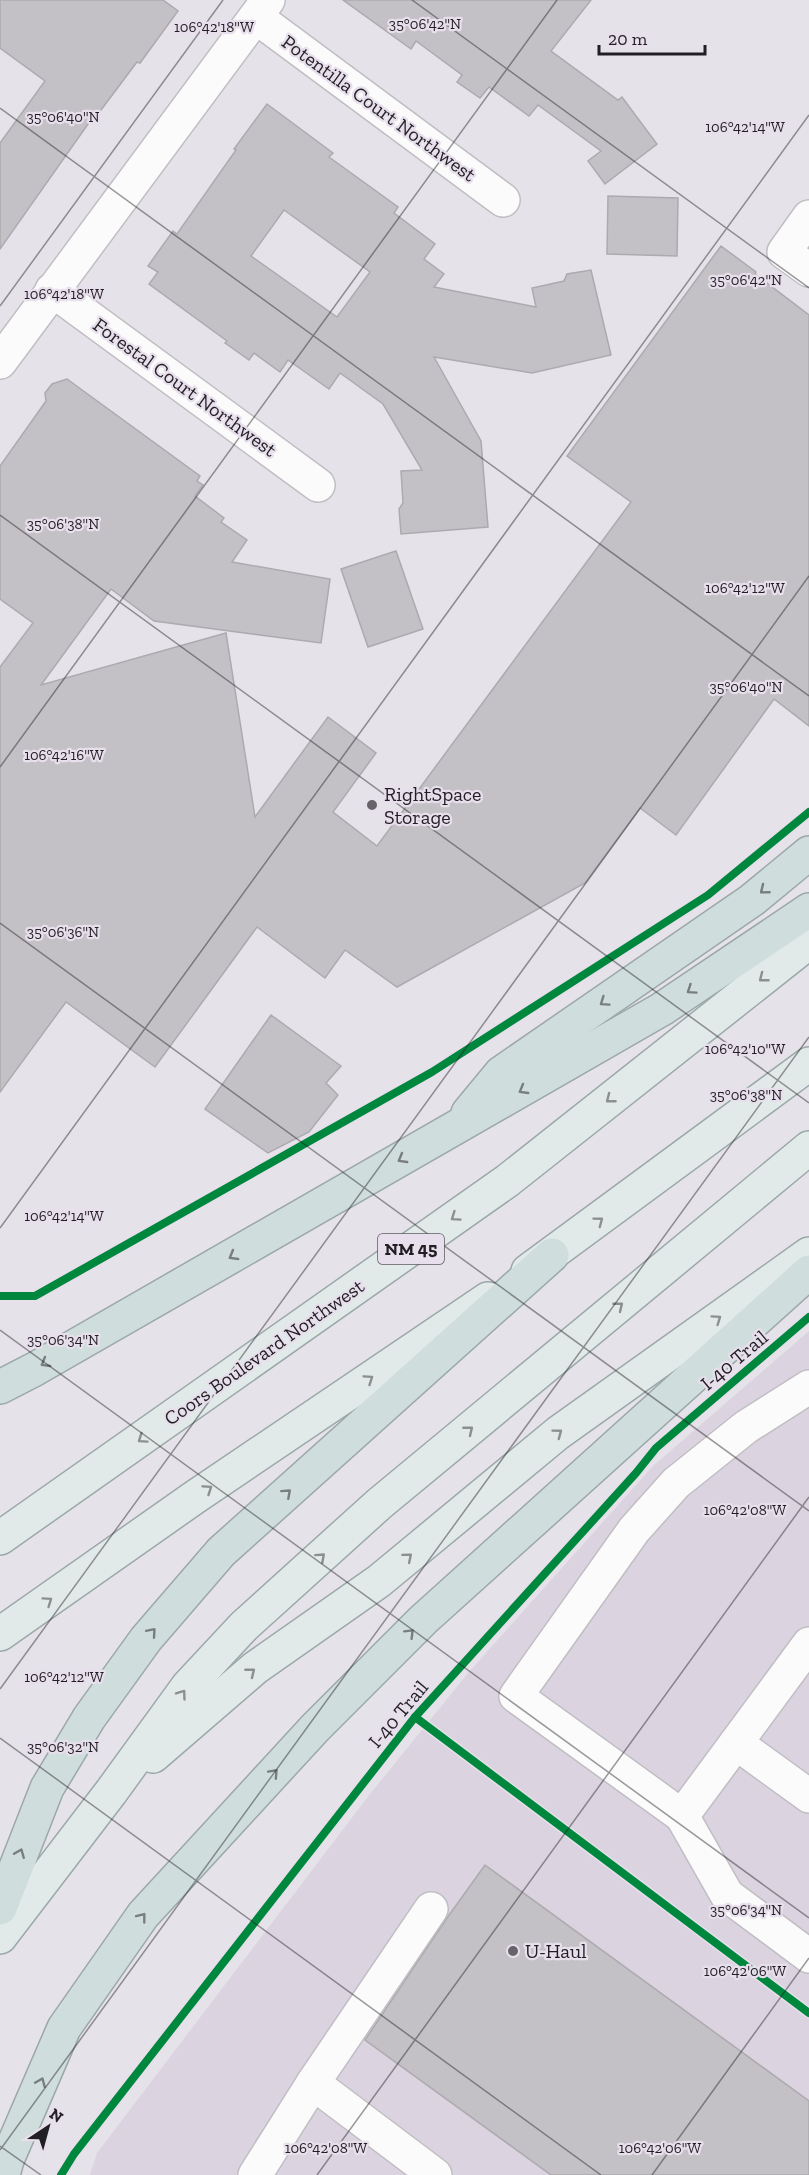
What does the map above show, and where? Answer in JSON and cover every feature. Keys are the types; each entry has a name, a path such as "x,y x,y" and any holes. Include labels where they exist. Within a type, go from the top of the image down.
{"highway":[{"path":"453,1130 501,1073 752,900 809,853"},
{"path":"0,1387 662,1009 809,910"},
{"path":"0,1908 47,1788 89,1718 146,1639 221,1552 552,1256"},
{"path":"3,2175 7,2160 64,2028 143,1915 315,1728 423,1620 809,1272"}],"main road":[{"name":"Coors Boulevard Northwest","path":"0,1538 507,1181 809,942"},
{"path":"0,1634 195,1497 552,1256 809,1064"},
{"path":"0,1936 111,1792 188,1686 244,1626 379,1504 809,1148"},
{"path":"111,1792 255,1668 379,1581 558,1433 809,1254"}],"street":[{"name":"Potentilla Court Northwest","path":"262,9 503,200"},
{"path":"0,362 262,9"},
{"path":"809,217 784,252 809,270"},
{"name":"Forestal Court Northwest","path":"52,290 318,484"},
{"path":"809,1387 746,1427 676,1483 634,1530 516,1696 682,1816 728,1894 809,1956"},
{"path":"682,1816 809,1644"},
{"path":"736,1743 809,1796"},
{"path":"255,2175 313,2083 431,1909"},
{"path":"313,2083 426,2172"}],"shaded area":[{"path":"809,1331 809,2175 90,2175 97,2153 370,1794 469,1672 653,1466"}],"building":[{"path":"0,0 163,0 178,11 140,63 137,62 95,118 93,117 0,249 0,143 45,81 0,48"},
{"path":"343,0 591,0 551,51 618,100 622,97 657,144 605,184 588,161 601,151 538,105 529,116 489,87 480,98 457,82 462,75 416,41 411,49"},
{"path":"267,104 333,153 329,157 398,207 394,213 435,244 424,259 444,274 434,287 536,307 532,288 564,281 567,274 591,270 611,355 532,373 434,357 481,441 488,527 401,534 399,509 403,503 401,471 422,470 383,404 340,373 329,389 288,360 280,372 254,353 249,360 225,343 227,341 149,284 158,272 148,266 173,231 177,234 236,150 234,149","holes":["284,210 370,272 337,317 251,256"]},
{"path":"608,196 678,198 677,256 607,254"},
{"path":"721,246 809,315 809,726 774,699 676,835 640,808 585,883 397,987 345,950 325,978 257,927 155,1067 66,1002 0,1092 0,667 33,623 0,599 0,466 46,401 45,393 52,384 67,379 200,476 197,481 203,485 195,496 224,518 221,522 247,540 232,562 330,579 321,643 154,621 111,589 41,685 226,633 255,817 328,717 376,753 333,812 377,846 631,502 567,456"},
{"path":"396,551 423,629 368,647 341,569"},
{"path":"271,1015 341,1066 326,1083 338,1095 309,1132 268,1153 205,1109"},
{"name":"U-Haul","path":"485,1865 809,2101 809,2175 551,2175 365,2040"}],"cycle path":[{"path":"0,1296 35,1296 432,1072 708,895 809,812"},
{"name":"I-40 Trail","path":"61,2175 74,2154 415,1717 656,1448 809,1317"},
{"name":"I-40 Trail","path":"415,1717 809,2013"}],"place":[{"name":"RightSpace Storage","path":"372,805"},
{"name":"U-Haul","path":"513,1951"}]}
